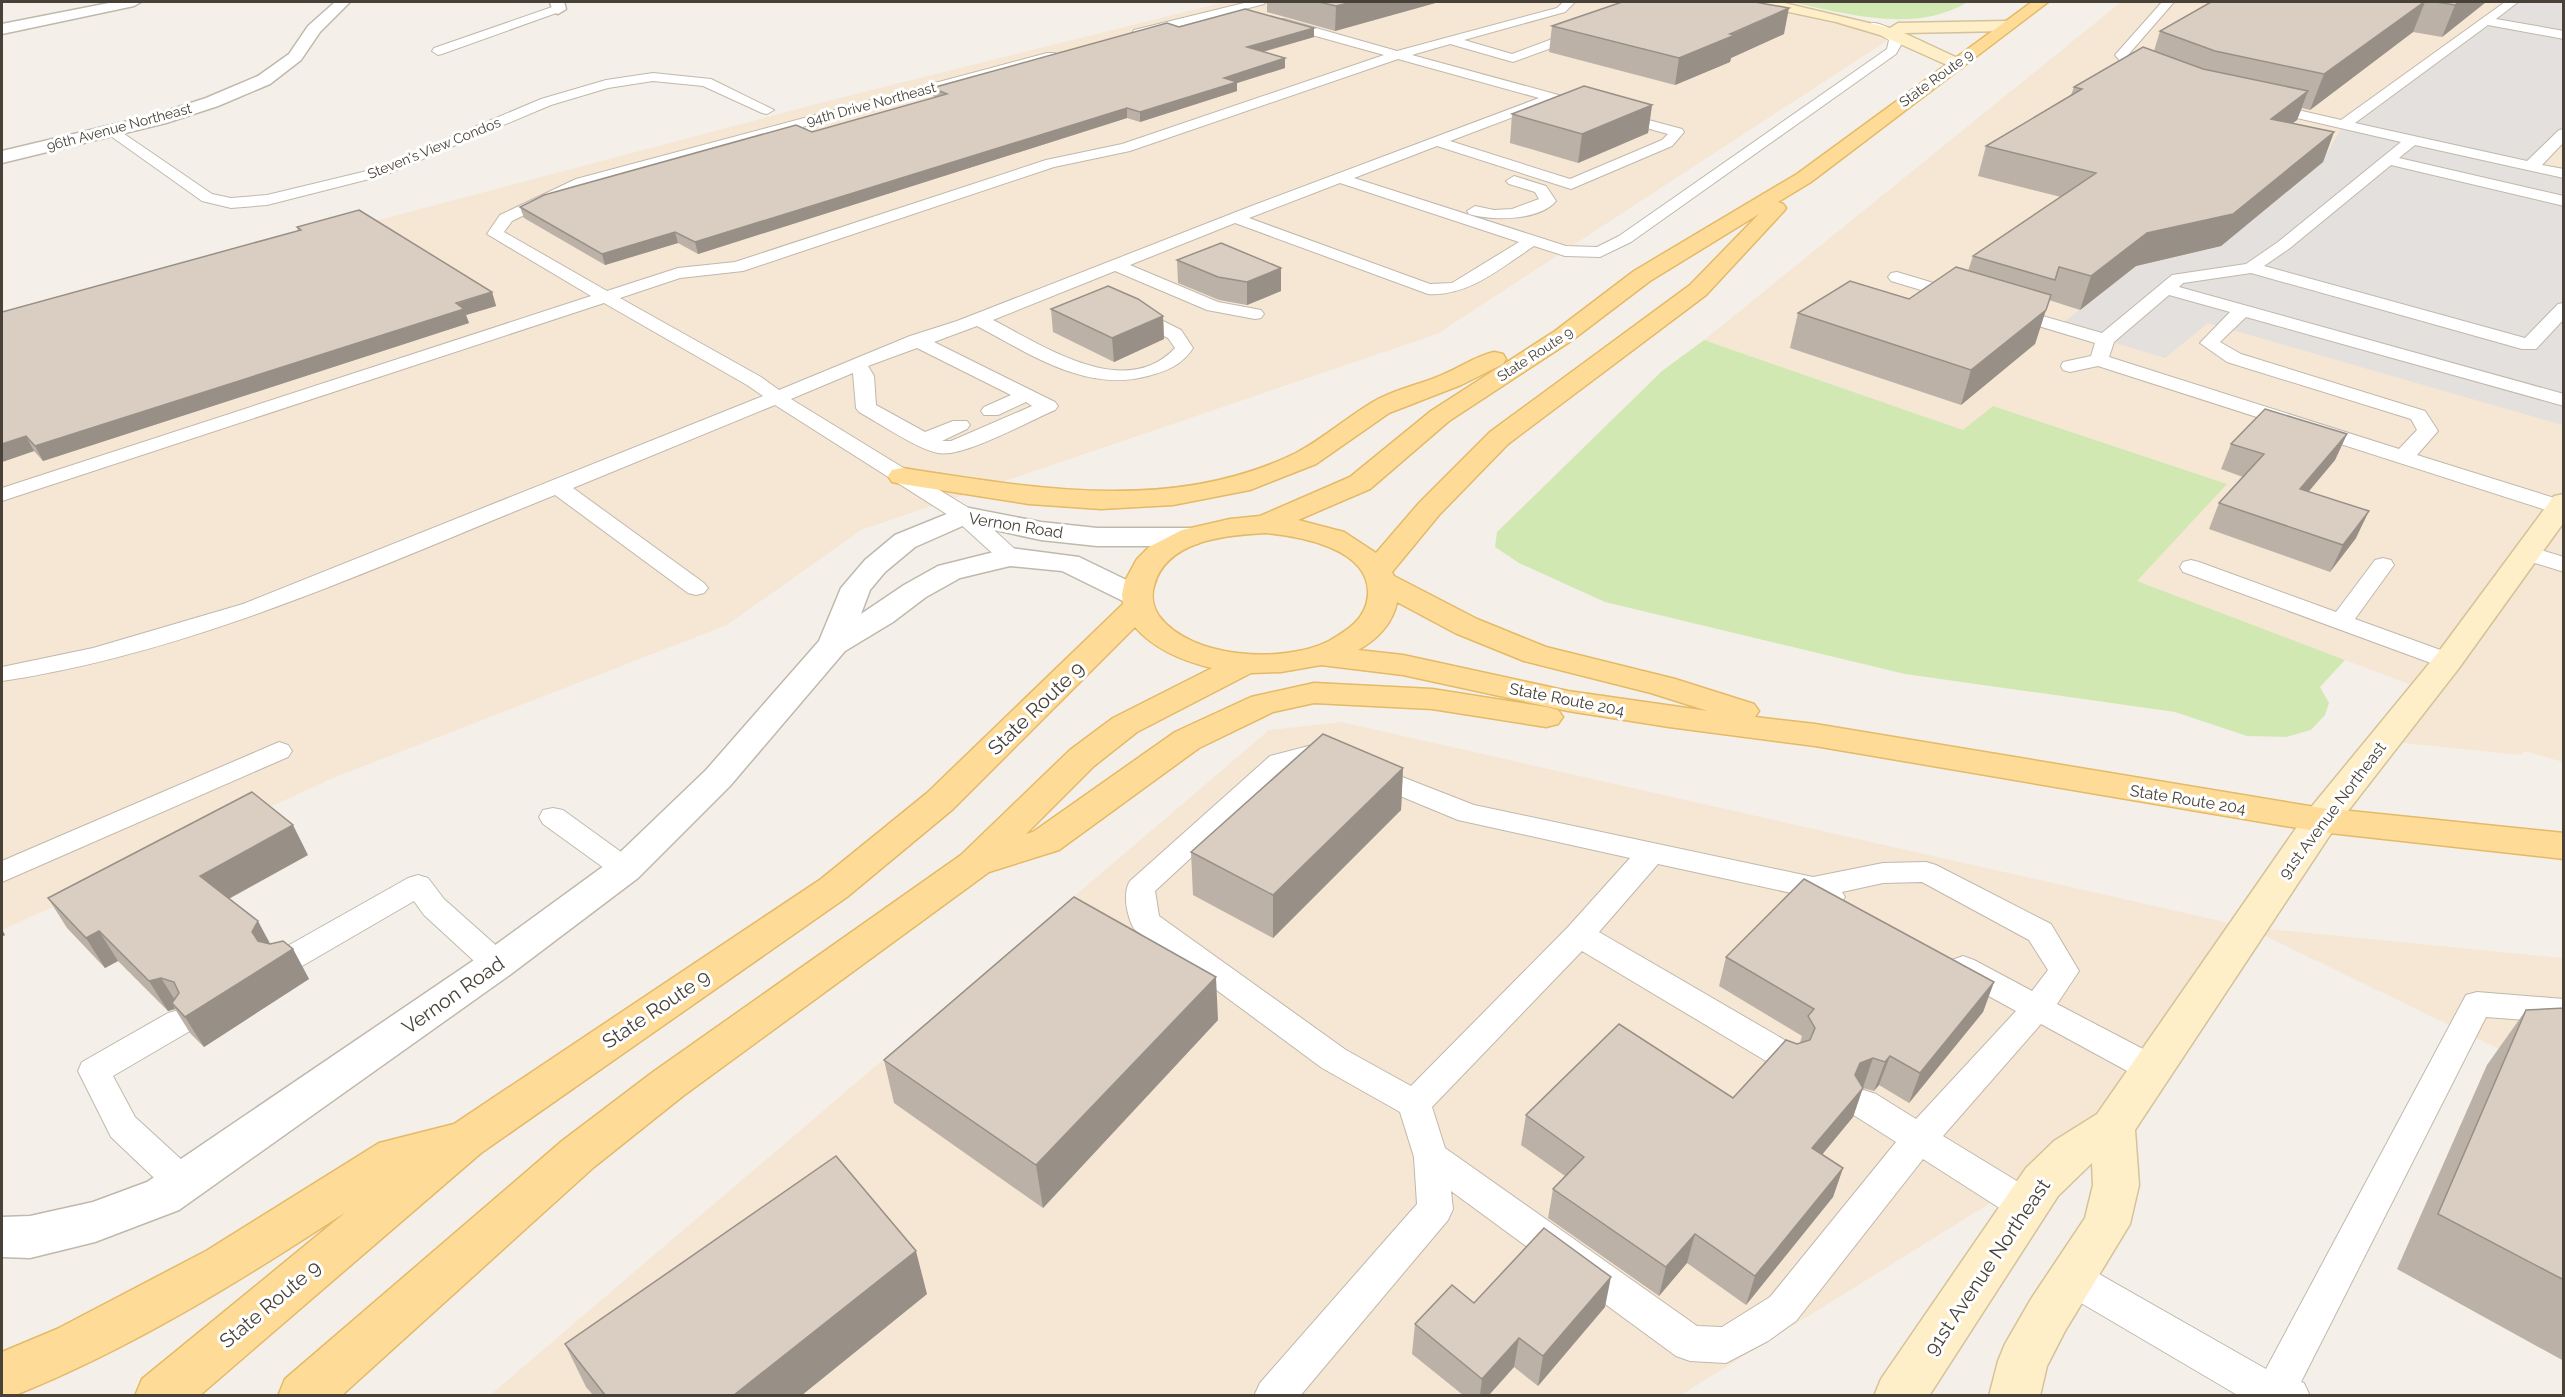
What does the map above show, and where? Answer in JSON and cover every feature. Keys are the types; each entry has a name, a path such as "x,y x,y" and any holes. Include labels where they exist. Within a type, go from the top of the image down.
{"main road":[{"name":"State Route 9","path":"1265,524 1360,483 1440,416 1591,315 1642,276 1804,178 2041,2"},
{"name":"State Route 9","path":"1380,576 1435,502 1499,438 1591,372 1698,290 1804,178"},
{"path":"902,476 1029,496 1101,501 1173,497 1250,482 1307,458 1380,408 1452,380 1519,346 1591,315"},
{"path":"1265,524 1300,528 1333,537 1360,552 1380,576 1383,603 1372,623 1351,641 1320,655 1284,663 1244,664 1213,659 1186,650 1164,638 1147,623 1137,601 1143,573 1161,553 1189,537 1212,530 1265,524"},
{"name":"State Route 204","path":"1380,576 1466,626 1535,654 1663,686 1815,735"},
{"name":"State Route 9","path":"160,1395 465,1140 834,888 940,801 1137,601"},
{"name":"State Route 204","path":"1320,655 1403,665 1568,701 1669,717 1815,735 2321,820 2564,846"},
{"path":"303,1395 578,1154 668,1084 974,864 1082,758 1125,725 1244,664"},
{"path":"974,864 1046,841 1187,740 1263,704 1314,693 1432,699 1659,736 1815,735"},
{"path":"2,1376 75,1345 223,1266 395,1156 465,1140"}],"street":[{"path":"2,29 134,2"},
{"name":"96th Avenue Northeast","path":"2,157 112,132 212,102 264,80 295,57 314,29 338,2"},
{"path":"1761,2 1875,26 1940,29 2007,26"},
{"path":"1875,26 1931,49 1956,64"},
{"name":"91st Avenue Northeast","path":"1899,1395 2042,1182 2070,1154 2113,1127 2321,820 2448,661 2526,553 2560,511"},
{"name":"Vernon Road","path":"834,644 856,588 875,566 905,541 964,515 1041,531 1097,537 1189,537"},
{"name":"Vernon Road","path":"2,1238 30,1237 95,1222 163,1196 497,964 625,869 718,778 834,644 882,615 915,591 949,572 1010,557 1069,563 1137,601"},
{"path":"2014,1395 2023,1361 2107,1224 2116,1185 2113,1127"}],"lane":[{"path":"1130,35 1260,2"},
{"path":"1488,29 1489,21 1554,2"},
{"path":"2,495 678,273 737,267 1051,163 1125,148 1396,55 1561,10 1569,2"},
{"path":"2165,78 2132,65 2121,55 2168,2"},
{"path":"2344,124 2512,2"},
{"path":"438,51 526,22 557,5"},
{"path":"1232,9 1575,104"},
{"path":"2485,21 2564,35"},
{"path":"1332,181 1530,242 1565,251 1600,252 1625,239 1892,51 1896,43 1895,38 1875,26"},
{"path":"1449,40 1512,58 1597,27"},
{"name":"94th Drive Northeast","path":"607,296 495,234 506,218 581,182 1062,53"},
{"name":"Steven's View Condos","path":"112,132 207,198 231,203 267,200 368,180 380,172 546,102 606,84 653,77 706,82 767,110"},
{"path":"2,674 97,655 251,609 726,419 856,363 978,319 1183,238 1552,98"},
{"path":"2254,104 2412,140 2534,163 2564,165"},
{"path":"1438,142 1571,184 1666,143 1677,132 1597,110"},
{"path":"2534,163 2564,133"},
{"path":"2251,268 2283,245 2412,140"},
{"path":"1358,171 1480,213 1503,216 1525,212 1548,201 1541,189 1415,150"},
{"path":"2388,160 2564,201"},
{"path":"2534,163 2564,174"},
{"path":"1332,181 1486,244 1487,253 1445,275 1408,282"},
{"path":"1235,218 1428,289 1442,290 1456,287 1530,242"},
{"path":"1183,238 1206,247"},
{"path":"1115,266 1213,306 1255,314"},
{"path":"2099,360 2105,340 2178,279 2251,268 2529,345 2564,308"},
{"path":"1897,278 2105,340"},
{"path":"1068,284 1088,293"},
{"path":"2167,289 2564,400"},
{"path":"607,296 754,381 775,397 964,515 1010,557"},
{"path":"978,319 1074,367 1108,376 1139,373 1156,368 1180,355 1184,348 1175,334 1118,306"},
{"path":"2242,311 2209,343 2234,358 2418,415 2428,431 2403,458"},
{"path":"856,363 864,376 866,408 937,447 956,447 1048,406 916,340"},
{"path":"2070,366 2099,360 2560,511"},
{"path":"991,411 1026,395"},
{"path":"925,440 960,425"},
{"path":"557,486 696,588"},
{"path":"2526,553 2564,565"},
{"path":"2341,621 2383,565"},
{"path":"2191,567 2448,661"},
{"path":"2,872 279,751"},
{"path":"1274,1395 1435,1209 1431,1157 1414,1104 1334,1059 1145,921 1140,888 1279,762 1320,752 1468,813 1813,887 1854,909"},
{"path":"553,817 625,869"},
{"path":"1414,1104 1579,934 1651,853"},
{"path":"1431,1157 1690,1343 1726,1345 1755,1329 1783,1309 1919,1139 2037,1008 2064,971 2040,932 1926,872 1882,873 1813,887"},
{"path":"286,960 418,885 434,907 497,964"},
{"path":"1579,934 1788,1058"},
{"path":"1935,953 2152,1069"},
{"path":"2072,1278 2281,1394 2476,1004 2564,1011"},
{"path":"179,1022 94,1071 123,1127 183,1183"},
{"path":"1864,1104 2025,1205"}],"shaded area":[{"path":"1225,2 1729,2 1894,36 1437,334 861,530 727,625 333,778 2,930 2,320 824,102"},
{"path":"2121,2 2563,2 2563,762 2524,751 2521,755 2385,741 2424,690 2137,581 2226,484 1963,430 1704,340"},
{"path":"2512,2 2563,2 2563,133 2530,166 2563,174 2563,425 2208,323 2165,358 2059,326 2136,266 2322,162 2344,124"},
{"path":"1341,722 2247,927 2113,1127 1681,1395 489,1396 1269,730"},
{"path":"2247,927 2563,958 2563,1080"}],"green space":[{"path":"1791,2 1968,2 1947,12 1903,19 1858,16"},
{"path":"1704,340 1963,430 1993,406 2227,484 2137,581 2345,660 2320,687 2329,703 2325,715 2311,730 2286,737 2247,736 2175,712 1905,674 1605,602 1519,563 1495,547 1497,532 1662,371"}],"building":[{"path":"1319,2 1352,2 1336,6"},
{"path":"1622,2 1755,2 1789,8 1730,34 1735,35 1679,58 1552,26"},
{"path":"2211,2 2424,2 2324,74 2215,51 2160,31"},
{"path":"2436,2 2459,2 2455,5"},
{"path":"1245,9 1314,28 1247,47 1285,58 1224,78 1237,82 1140,112 1127,108 695,242 675,232 602,254 520,207 544,195 796,125 812,132 947,94 932,88 1167,23 1179,27"},
{"path":"2143,47 2203,69 2308,91 2271,119 2334,132 2233,214 2147,233 2091,276 2059,267 2055,280 1973,256 2096,173 1986,146 2082,89 2074,87"},
{"path":"1584,86 1652,105 1582,134 1512,114"},
{"path":"359,210 492,292 456,303 464,309 35,446 26,436 2,444 2,312 301,230 297,227"},
{"path":"1221,243 1281,268 1247,282 1218,277 1177,260"},
{"path":"1956,267 2051,295 2046,310 1971,370 1798,313 1850,281 1909,299"},
{"path":"1108,286 1138,299 1163,316 1112,338 1051,309"},
{"path":"2265,409 2347,434 2300,489 2369,511 2343,545 2219,503 2264,454 2231,444"},
{"path":"1323,734 1403,768 1273,895 1191,852"},
{"path":"252,792 293,825 200,876 258,921 252,932 258,941 270,944 283,941 293,949 185,1017 172,1003 179,993 174,982 161,978 149,981 99,931 86,938 48,898"},
{"path":"1804,879 1994,982 1920,1073 1890,1056 1885,1062 1873,1058 1860,1063 1855,1075 1863,1088 1812,1148 1843,1168 1755,1276 1695,1234 1666,1267 1553,1189 1584,1157 1526,1115 1619,1024 1733,1098 1786,1040 1797,1044 1810,1040 1815,1028 1808,1016 1814,1009 1726,957"},
{"path":"1074,897 1216,977 1036,1165 884,1060"},
{"path":"2564,1008 2564,1280 2438,1214 2526,1010"},
{"path":"836,1156 916,1251 734,1395 605,1395 565,1344"},
{"path":"1544,1228 1611,1277 1543,1356 1519,1338 1482,1379 1415,1324 1452,1285 1474,1303"}]}
